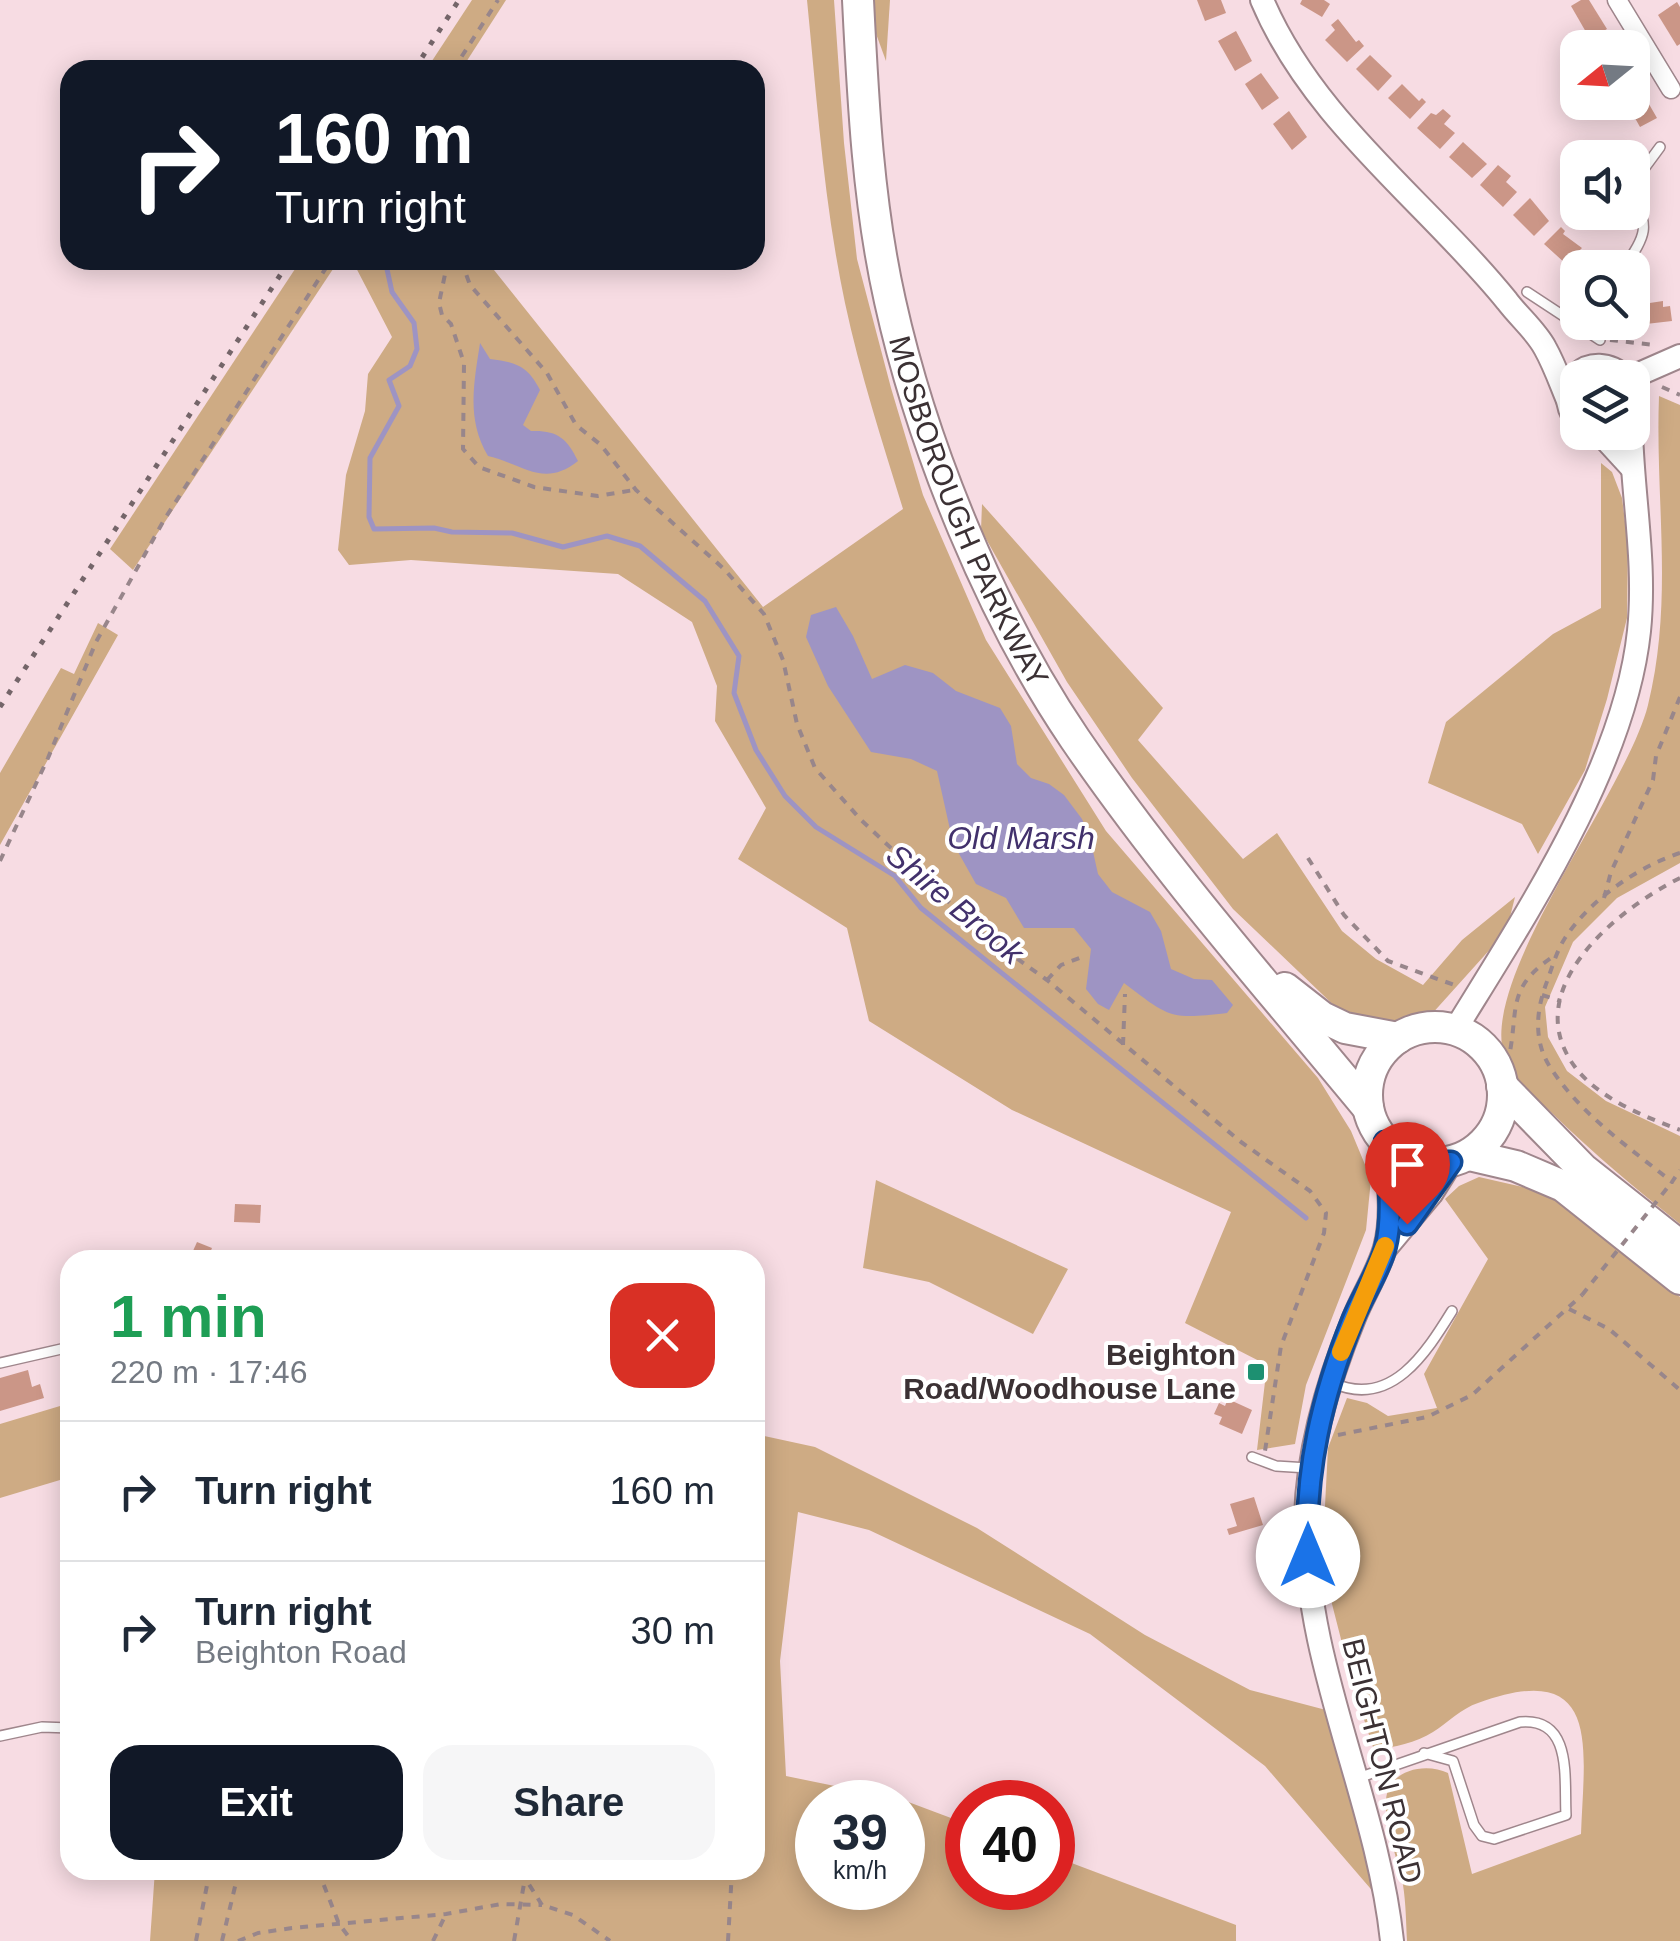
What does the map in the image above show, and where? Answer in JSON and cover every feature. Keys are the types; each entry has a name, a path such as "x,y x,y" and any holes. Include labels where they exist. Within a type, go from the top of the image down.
{"highway":[{"name":"MOSBOROUGH PARKWAY","path":"858,0 869,161 890,302 920,407 960,519 993,594 1073,736 1130,816 1368,1108"},
{"name":"MOSBOROUGH PARKWAY","path":"1243,956 1322,1018 1345,1028 1398,1038"},
{"path":"1460,1158 1494,1131 1502,1109 1501,1084 1494,1061 1478,1043 1455,1030 1420,1029 1398,1038 1374,1066 1368,1084 1372,1122 1385,1142 1418,1162 1460,1158 1516,1166 1564,1186 1680,1279"},
{"path":"1501,1084 1582,1169 1680,1246"}],"street":[{"path":"1262,0 1276,32 1328,108 1478,264 1543,344 1560,384"},
{"path":"1617,0 1671,90"},
{"path":"1543,344 1567,360"},
{"path":"1616,450 1632,468"},
{"path":"1455,1030 1562,848 1620,716 1639,632 1641,548 1632,450"},
{"name":"BEIGHTON ROAD","path":"1385,1142 1390,1216 1384,1249 1330,1382 1315,1439 1306,1516 1313,1604 1379,1862 1392,1941"},
{"name":"BEIGHTON ROAD","path":"1384,1249 1460,1158"}],"lane":[{"path":"1650,162 1660,148"},
{"path":"1528,292 1558,314 1543,344"},
{"path":"1330,1382 1354,1390 1372,1388 1410,1370 1427,1353 1452,1312"},
{"path":"0,1362 60,1349"},
{"path":"1252,1456 1276,1466 1310,1468"},
{"path":"1356,1779 1424,1753 1520,1722 1544,1724 1555,1733 1562,1747 1566,1815 1494,1839 1482,1836 1474,1825 1454,1761 1424,1753"},
{"path":"0,1736 42,1727 60,1728"}],"path":[{"path":"459,60 498,0"},
{"path":"0,861 106,625 164,520 325,270"},
{"path":"446,270 439,302 464,362 463,448 478,467 553,491 598,496 636,490"},
{"path":"464,270 470,286 547,373 576,424 601,445 636,490 724,569 764,614 783,660 796,724 816,768 862,820 984,935 1048,980 1241,1142 1310,1191 1326,1213 1324,1233 1281,1346 1263,1462"},
{"path":"1600,340 1670,351"},
{"path":"1604,898 1611,872 1653,780 1656,756 1680,697"},
{"path":"1672,1182 1607,1129 1548,1065 1536,1012 1557,954 1578,920 1659,860 1680,852"},
{"path":"1308,858 1344,915 1388,961 1478,993"},
{"path":"1680,878 1646,896 1588,944 1564,988 1559,1024 1564,1050 1577,1070 1598,1089 1680,1130"},
{"path":"1501,1084 1508,1062 1516,994 1533,970 1557,954"},
{"path":"1048,980 1061,965 1082,956"},
{"path":"1123,1044 1125,994"},
{"path":"1542,995 1561,1000"},
{"path":"1315,1439 1427,1418 1472,1395 1582,1295 1680,1170"},
{"path":"1568,1309 1609,1328 1680,1390"},
{"path":"196,1941 208,1880"},
{"path":"222,1941 236,1880"},
{"path":"322,1880 339,1924 352,1941"},
{"path":"514,1941 525,1880"},
{"path":"526,1880 542,1904"},
{"path":"728,1941 731,1880"},
{"path":"238,1941 258,1933 521,1903 542,1904 573,1914 610,1941"},
{"path":"433,1941 446,1914"}],"shaded area":[{"path":"472,0 506,0 467,60 433,60"},
{"path":"807,0 834,0 857,259 923,495 986,640 1106,831 1318,1078 1351,1131 1371,1179 1366,1230 1306,1385 1295,1444 1257,1450 1267,1365 1185,1323 1231,1212 1012,1110 869,1021 847,928 738,859 766,808 715,721 717,686 692,622 618,574 411,560 349,565 338,550 346,475 365,411 368,374 392,337 357,270 494,270 763,607 903,509 845,303 822,152"},
{"path":"874,0 890,0 886,61 875,31"},
{"path":"294,270 332,270 133,570 110,549"},
{"path":"1659,396 1680,405 1680,863 1617,898 1573,942 1545,1007 1548,1037 1567,1071 1606,1101 1680,1136 1680,1224 1520,1082 1505,1058 1502,1024 1512,983 1532,936 1612,786 1648,705 1656,666 1662,589"},
{"path":"1601,463 1612,472 1622,498 1628,545 1627,618 1585,770 1538,854 1522,824 1428,783 1446,722 1553,634 1601,608"},
{"path":"982,504 1163,708 1138,740 1243,859 1277,833 1342,931 1376,959 1423,985 1462,940 1515,897 1510,917 1493,946 1430,1016 1400,1028 1345,1016 1233,909 1132,778 1067,682 981,530"},
{"path":"98,623 118,635 0,845 0,773 61,668 74,674"},
{"path":"1479,1177 1553,1194 1680,1297 1680,1941 1407,1941 1403,1885 1386,1809 1388,1790 1400,1775 1429,1768 1448,1773 1472,1874 1581,1834 1583,1743 1578,1719 1566,1702 1547,1692 1518,1692 1472,1705 1419,1739 1374,1750 1332,1604 1324,1525 1328,1448 1347,1398 1367,1403 1388,1416 1437,1408 1424,1374 1488,1259 1445,1199 1459,1186"},
{"path":"876,1180 1068,1269 1033,1334 929,1282 863,1268"},
{"path":"60,1406 60,1480 0,1498 0,1424"},
{"path":"765,1436 815,1447 977,1528 1145,1635 1250,1690 1326,1710 1376,1895 1265,1766 1090,1634 869,1530 798,1512 780,1661 786,1776 806,1780 795,1780 795,1910 925,1910 925,1808 945,1816 945,1910 1075,1910 1075,1864 1236,1925 1236,1941 150,1941 154,1880 765,1880"}],"water":[{"path":"480,343 490,359 526,370 540,390 523,425 531,431 560,437 578,461 566,469 544,474 488,456 474,415"},
{"name":"Old Marsh","path":"836,607 872,679 905,665 933,673 956,691 1000,708 1011,726 1017,764 1031,778 1064,795 1082,819 1098,874 1112,892 1150,912 1161,931 1171,969 1194,979 1212,980 1233,1005 1227,1013 1181,1016 1161,1009 1124,983 1109,1010 1086,989 1091,949 1074,928 1024,928 1006,898 976,884 953,843 937,771 911,759 871,752 828,686 806,637 811,615"}],"building":[{"path":"1197,0 1221,0 1226,13 1205,21"},
{"path":"1302,0 1324,0 1330,4 1322,17 1300,4"},
{"path":"1589,0 1607,29 1585,30 1571,6"},
{"path":"1677,2 1680,44 1677,46 1658,15"},
{"path":"1338,19 1364,46 1347,62 1325,40 1335,30 1331,25"},
{"path":"1236,31 1252,61 1235,71 1218,41"},
{"path":"1370,55 1392,76 1378,91 1356,69"},
{"path":"1261,73 1279,98 1262,110 1245,84"},
{"path":"1402,84 1419,101 1422,98 1426,102 1410,119 1388,98"},
{"path":"1650,106 1657,118 1640,127 1636,120 1650,120"},
{"path":"1443,109 1451,116 1444,124 1455,133 1440,149 1417,128 1431,113 1436,115"},
{"path":"1289,111 1307,137 1292,150 1273,124"},
{"path":"1463,142 1487,164 1472,178 1449,157"},
{"path":"1498,165 1511,176 1506,182 1517,192 1503,207 1480,185"},
{"path":"1530,198 1549,221 1534,236 1513,215"},
{"path":"1560,228 1582,248 1560,250 1560,259 1544,244"},
{"path":"1663,301 1663,307 1670,306 1672,321 1650,324 1650,303"},
{"path":"235,1204 261,1205 260,1223 234,1222"},
{"path":"197,1242 212,1248 211,1250 193,1250"},
{"path":"28,1370 32,1387 40,1384 44,1398 0,1411 0,1378"},
{"path":"1228,1399 1252,1410 1242,1434 1219,1424 1222,1417 1214,1414 1219,1403 1225,1406"},
{"path":"1254,1497 1263,1525 1229,1535 1227,1529 1237,1526 1230,1504"}],"waterway":[{"name":"Shire Brook","path":"387,270 392,292 414,323 417,349 410,366 389,380 399,406 370,458 369,517 374,529 512,533 563,547 607,536 640,546 705,601 739,656 734,693 756,750 785,796 816,827 895,876 921,908 1306,1218"}],"railway":[{"path":"420,60 459,0"},
{"path":"0,707 284,270"}],"slow traffic":[{"path":"1341,1352 1385,1246"}],"place":[{"name":"Beighton Road/Woodhouse Lane","path":"1256,1372"}],"route":[{"path":"1308,1556 1308,1492 1320,1416 1354,1318 1384,1249 1390,1216 1385,1142 1418,1162 1451,1162 1407,1224"}]}
